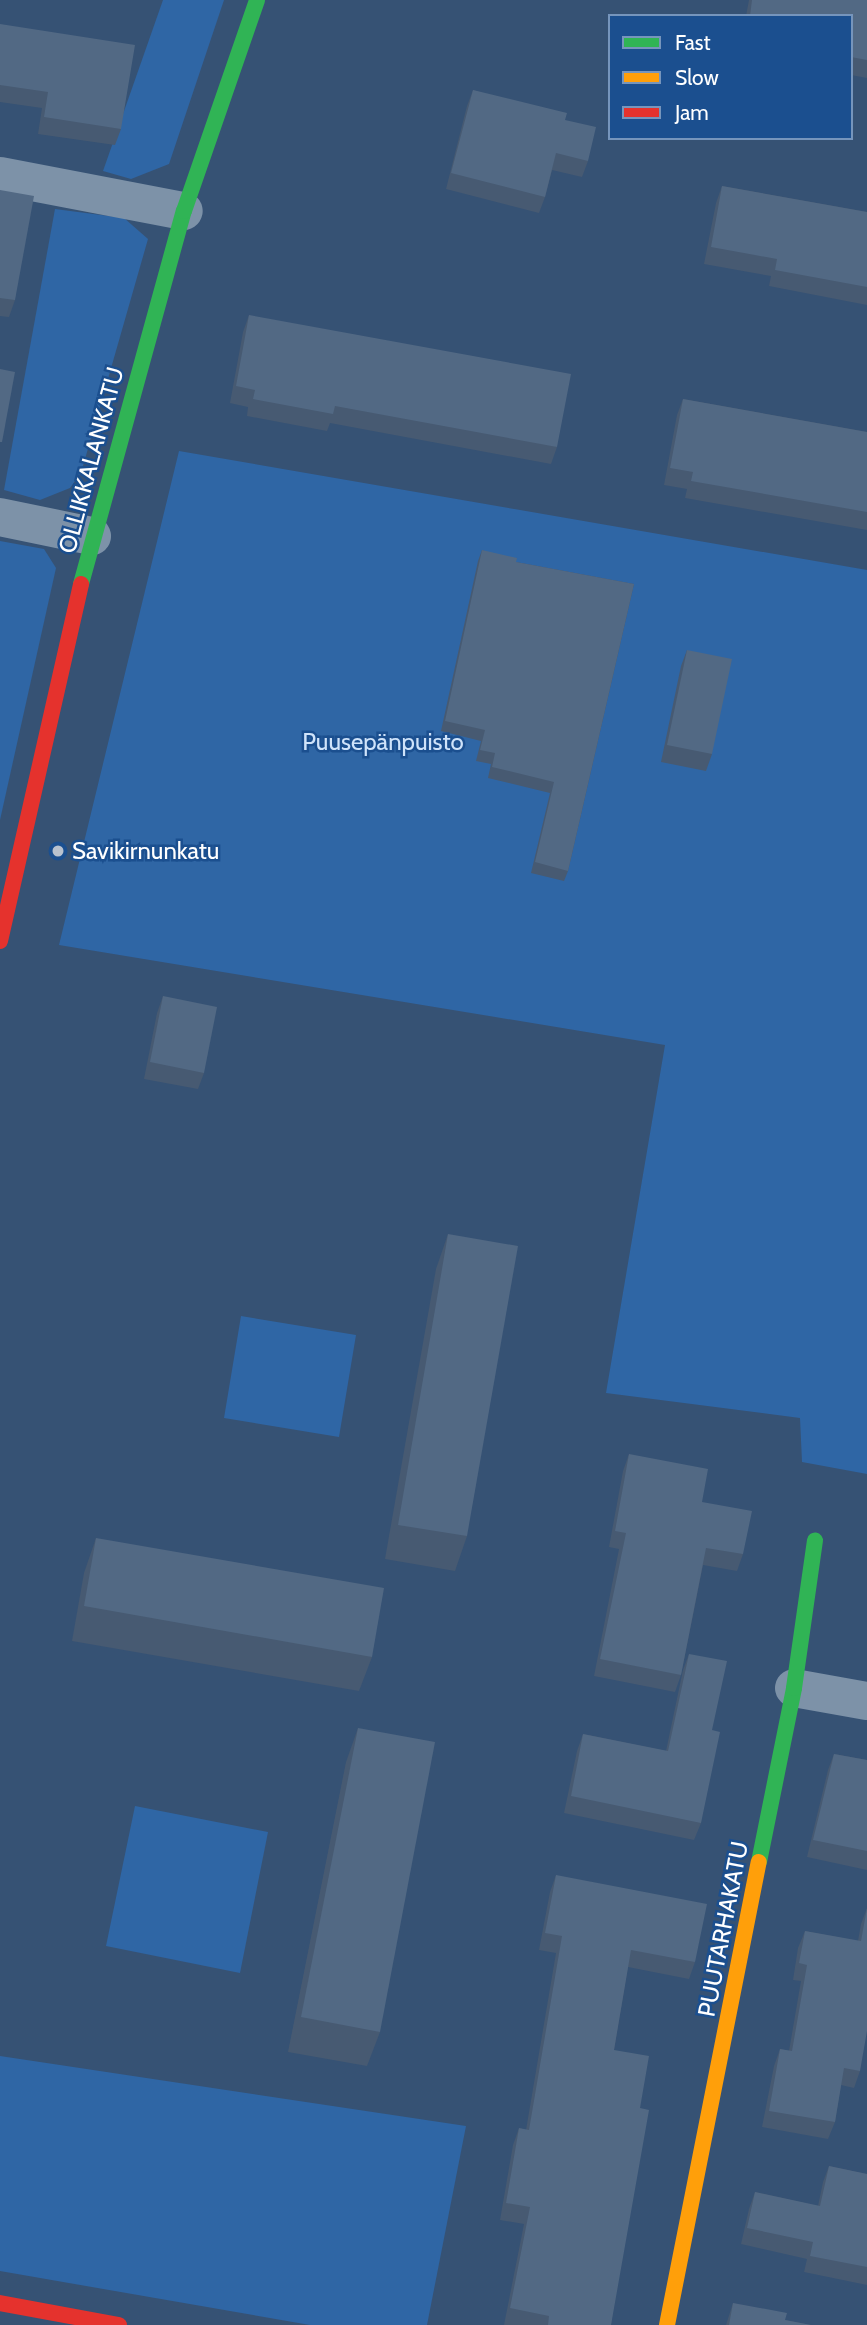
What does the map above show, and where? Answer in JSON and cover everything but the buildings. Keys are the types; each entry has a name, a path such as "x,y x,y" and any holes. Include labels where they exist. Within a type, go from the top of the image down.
{"street":[{"name":"OLLIKKALANKATU","path":"0,941 92,536 184,211 257,0"},
{"path":"0,176 184,211"},
{"path":"0,517 92,536"},
{"name":"PUUTARHAKATU","path":"667,2325 794,1688 816,1540"},
{"path":"794,1688 867,1701"},
{"path":"0,2303 119,2325"}],"green space":[{"path":"163,0 224,0 169,164 131,179 103,171"},
{"path":"55,209 124,218 148,239 81,473 70,488 40,500 4,490"},
{"name":"Puusepänpuisto","path":"179,451 867,570 867,1474 802,1462 800,1418 606,1393 665,1045 59,945"},
{"path":"0,541 44,549 56,568 0,820"},
{"path":"241,1316 356,1335 339,1437 224,1418"},
{"path":"135,1806 268,1832 240,1973 106,1946"},
{"path":"0,2056 466,2126 427,2325 310,2325 0,2271"}],"traffic: fast":[{"path":"81,584 184,211 257,0"},
{"path":"759,1862 794,1688 815,1540"}],"traffic: slow":[{"path":"667,2325 759,1862"}],"traffic: jam":[{"path":"0,941 81,584"},
{"path":"0,2303 119,2325"}],"place":[{"name":"Savikirnunkatu","path":"58,851"}]}
